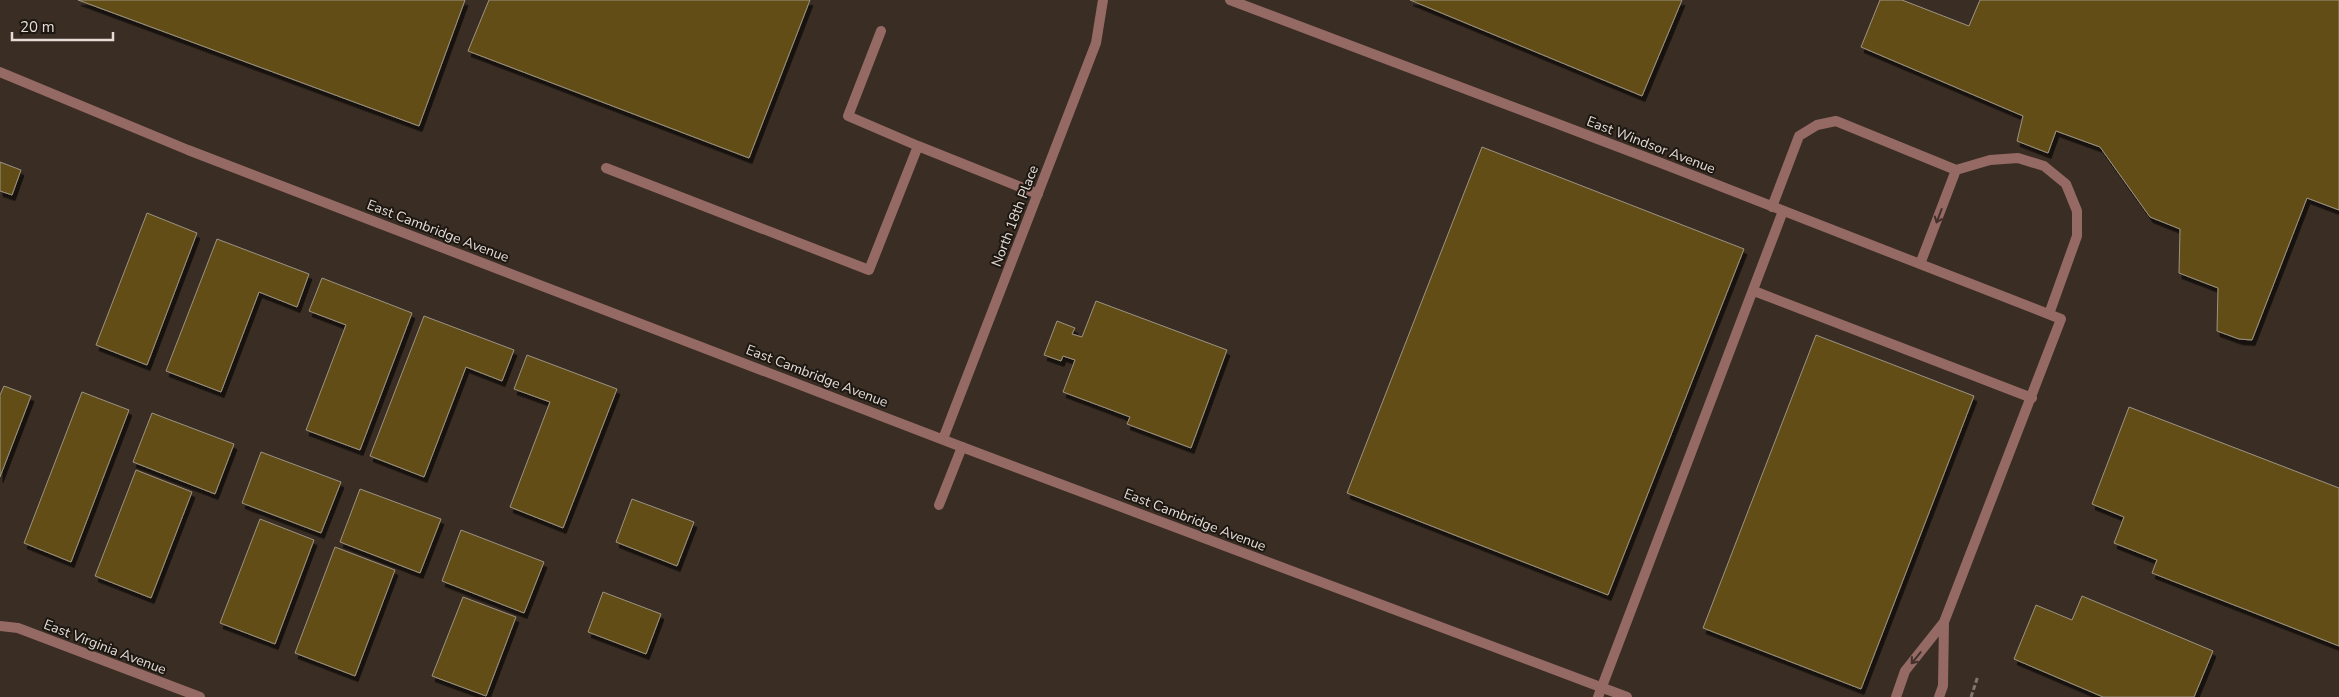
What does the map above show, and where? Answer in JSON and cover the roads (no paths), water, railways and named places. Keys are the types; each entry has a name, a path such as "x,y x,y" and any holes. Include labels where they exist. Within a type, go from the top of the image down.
{"street":[{"name":"North 18th Place","path":"943,439 1096,43 1103,0"},
{"name":"East Windsor Avenue","path":"1230,0 2061,319 2032,398"},
{"path":"881,31 848,116 1038,194"},
{"name":"East Cambridge Avenue","path":"0,72 188,150 1600,692 1627,697"},
{"path":"1772,207 1800,136 1817,125 1836,121 1956,170 1990,160 2018,158 2044,166 2066,184 2077,210 2077,236 2049,314"},
{"path":"606,168 869,270 918,146"},
{"path":"1920,264 1956,170"},
{"path":"1600,692 1783,212"},
{"path":"1754,290 2032,398 1944,622 1905,672 1896,697"},
{"path":"939,504 962,447"},
{"path":"1938,697 1943,686 1944,622"},
{"name":"East Virginia Avenue","path":"0,626 18,628 200,697"}]}
